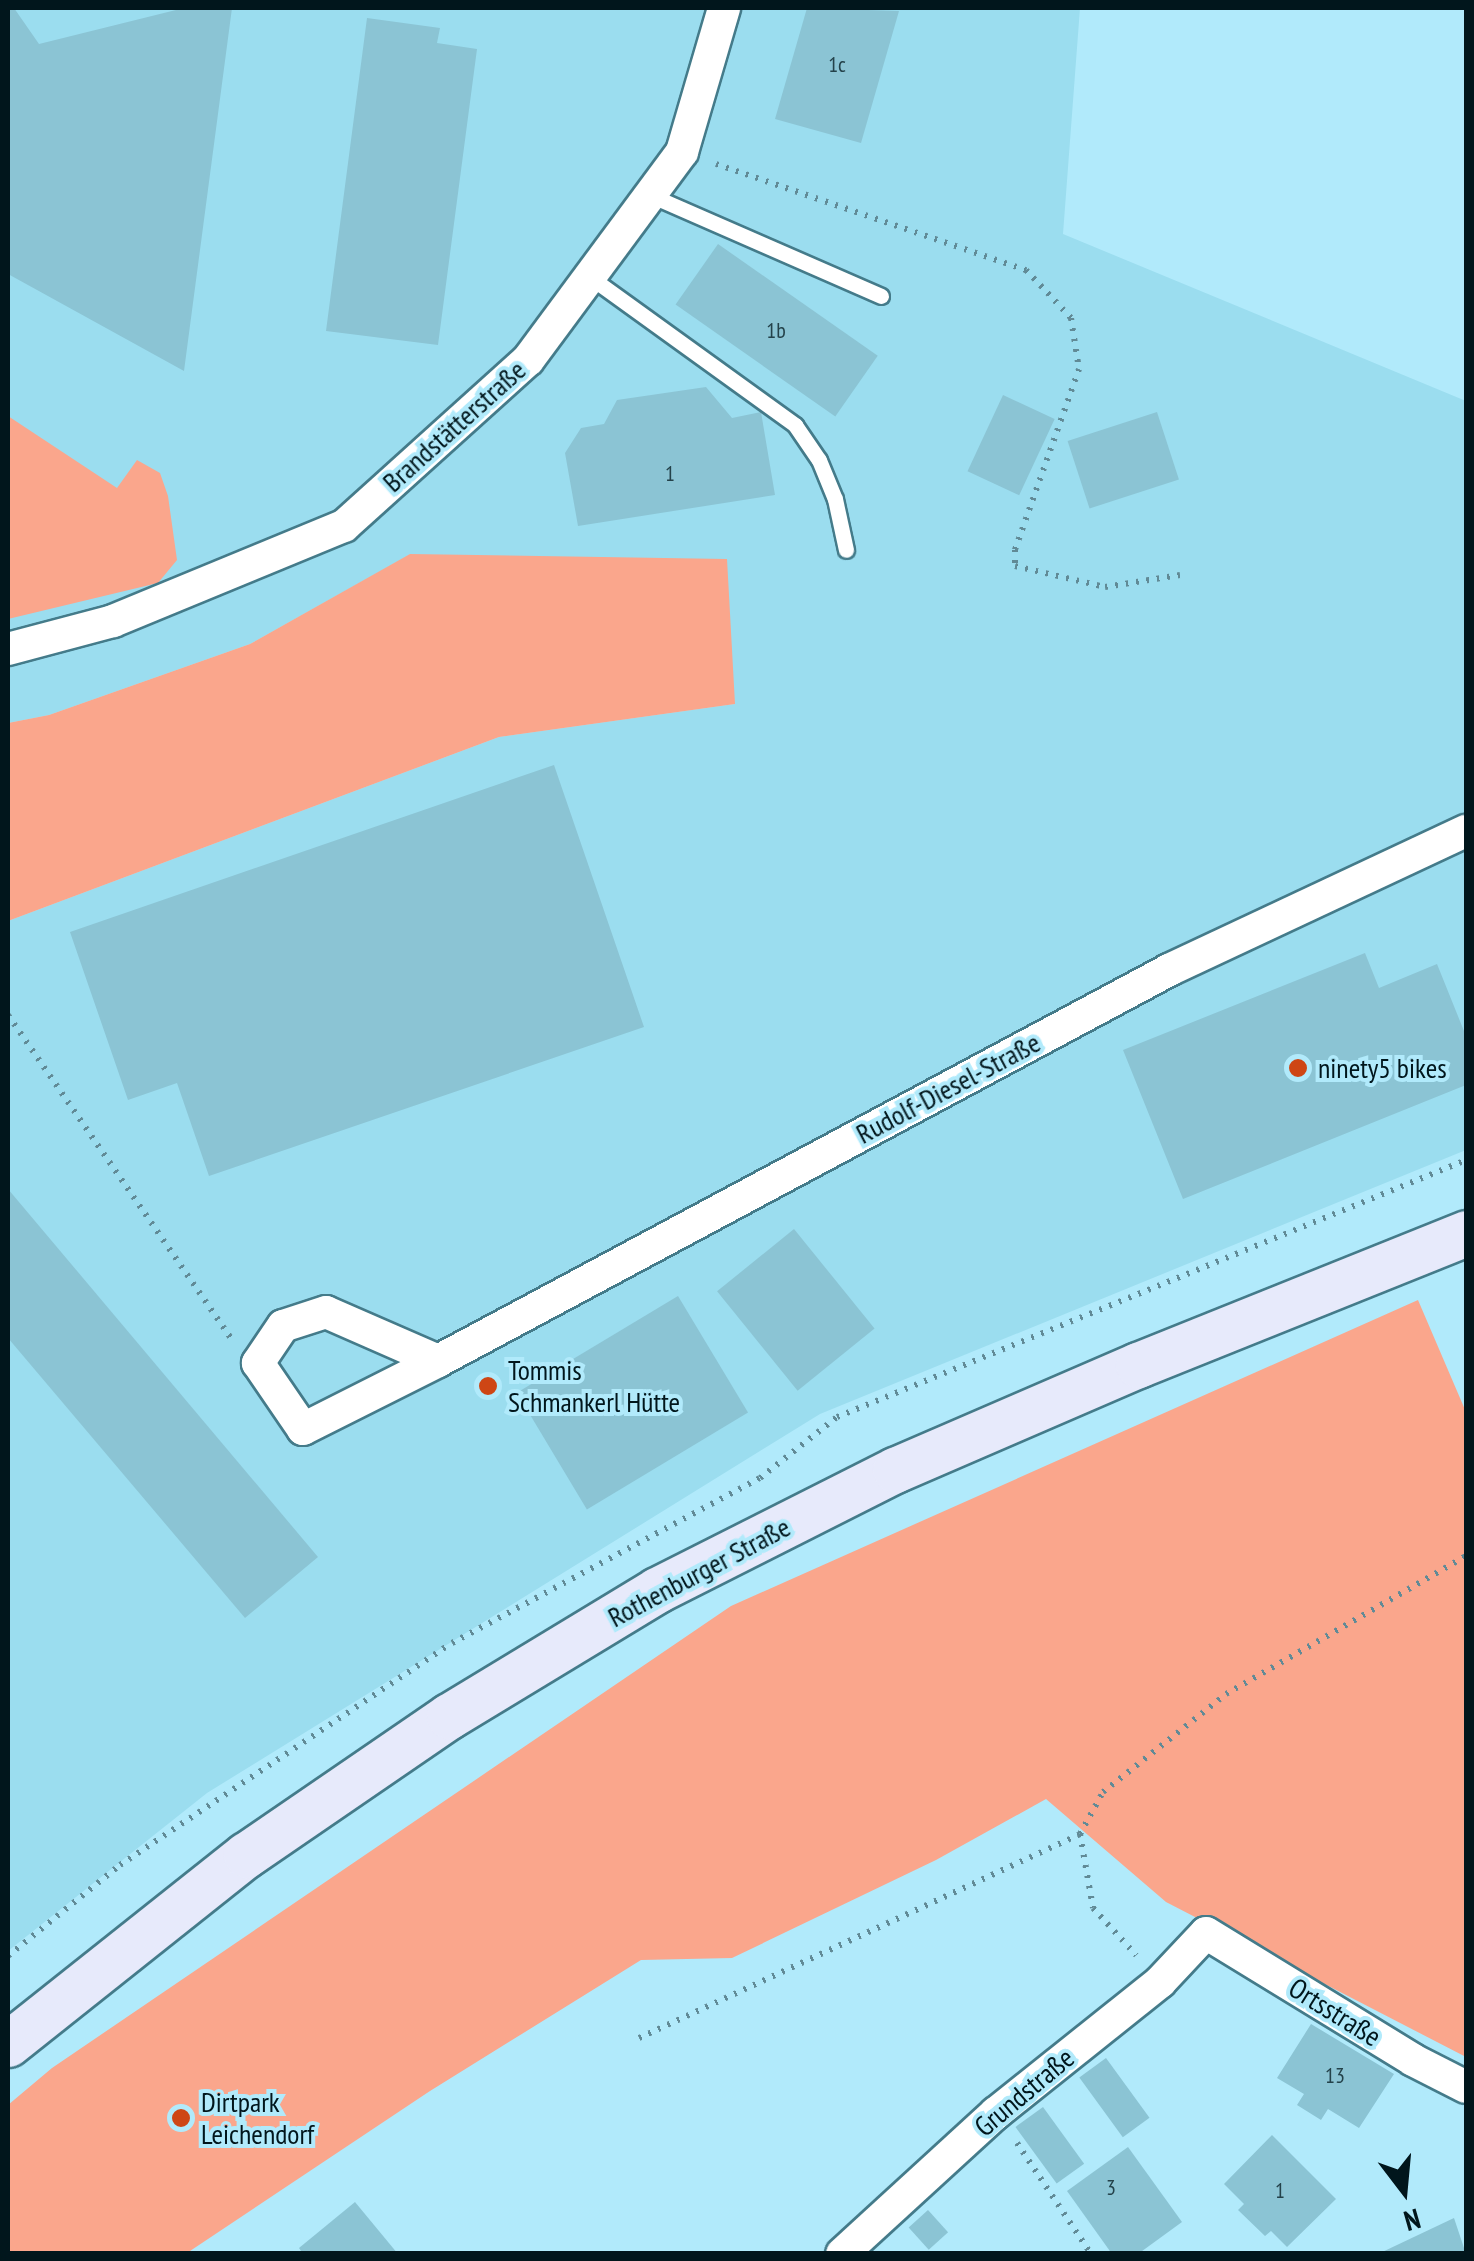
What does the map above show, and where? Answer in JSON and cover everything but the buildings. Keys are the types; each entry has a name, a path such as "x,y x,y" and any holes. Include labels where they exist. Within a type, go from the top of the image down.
{"main road":[{"name":"Rothenburger Straße","path":"8,2044 246,1855 448,1716 658,1590 895,1470 1138,1365 1466,1233"}],"street":[{"name":"Brandstätterstraße","path":"8,649 114,621 344,526 528,360 682,152 724,8"},
{"name":"Rudolf-Diesel-Straße","path":"258,1363 303,1428 438,1361 1168,970 1466,831"},
{"path":"258,1363 283,1326 326,1312 438,1361"},
{"name":"Grundstraße","path":"842,2254 996,2112 1160,1982 1206,1932"},
{"name":"Ortsstraße","path":"1206,1932 1413,2060 1466,2086"}],"lane":[{"path":"650,195 881,296"},
{"path":"590,277 795,426 824,473 846,550"}],"path":[{"path":"682,152 1026,270 1071,318 1079,369 1015,550 1016,566 1105,587 1180,576"},
{"path":"8,1015 223,1331 258,1363"},
{"path":"638,2038 1080,1834 1103,1792 1226,1694 1466,1556"},
{"path":"1080,1834 1093,1908 1160,1982"},
{"path":"996,2112 1091,2254"}],"shaded area":[{"path":"8,8 1080,8 1063,234 1466,401 1466,1150 820,1414 207,1793 8,1951 8,921 499,737 735,704 411,554 250,644 49,715 8,723"},
{"path":"8,416 117,488 137,460 160,473 168,496 177,560 158,583 8,619"},
{"path":"410,554 727,559 735,704 499,737 8,921 8,723 49,715 250,644"},
{"path":"1418,1300 1466,1412 1466,2057 1166,1902 1046,1799 936,1860 732,1958 641,1960 430,2091 187,2253 8,2254 8,2105 52,2068 731,1606"}],"place":[{"name":"ninety5 bikes","path":"1298,1068"},
{"name":"Tommis Schmankerl Hütte","path":"488,1386"},
{"name":"Dirtpark Leichendorf","path":"181,2118"}]}
